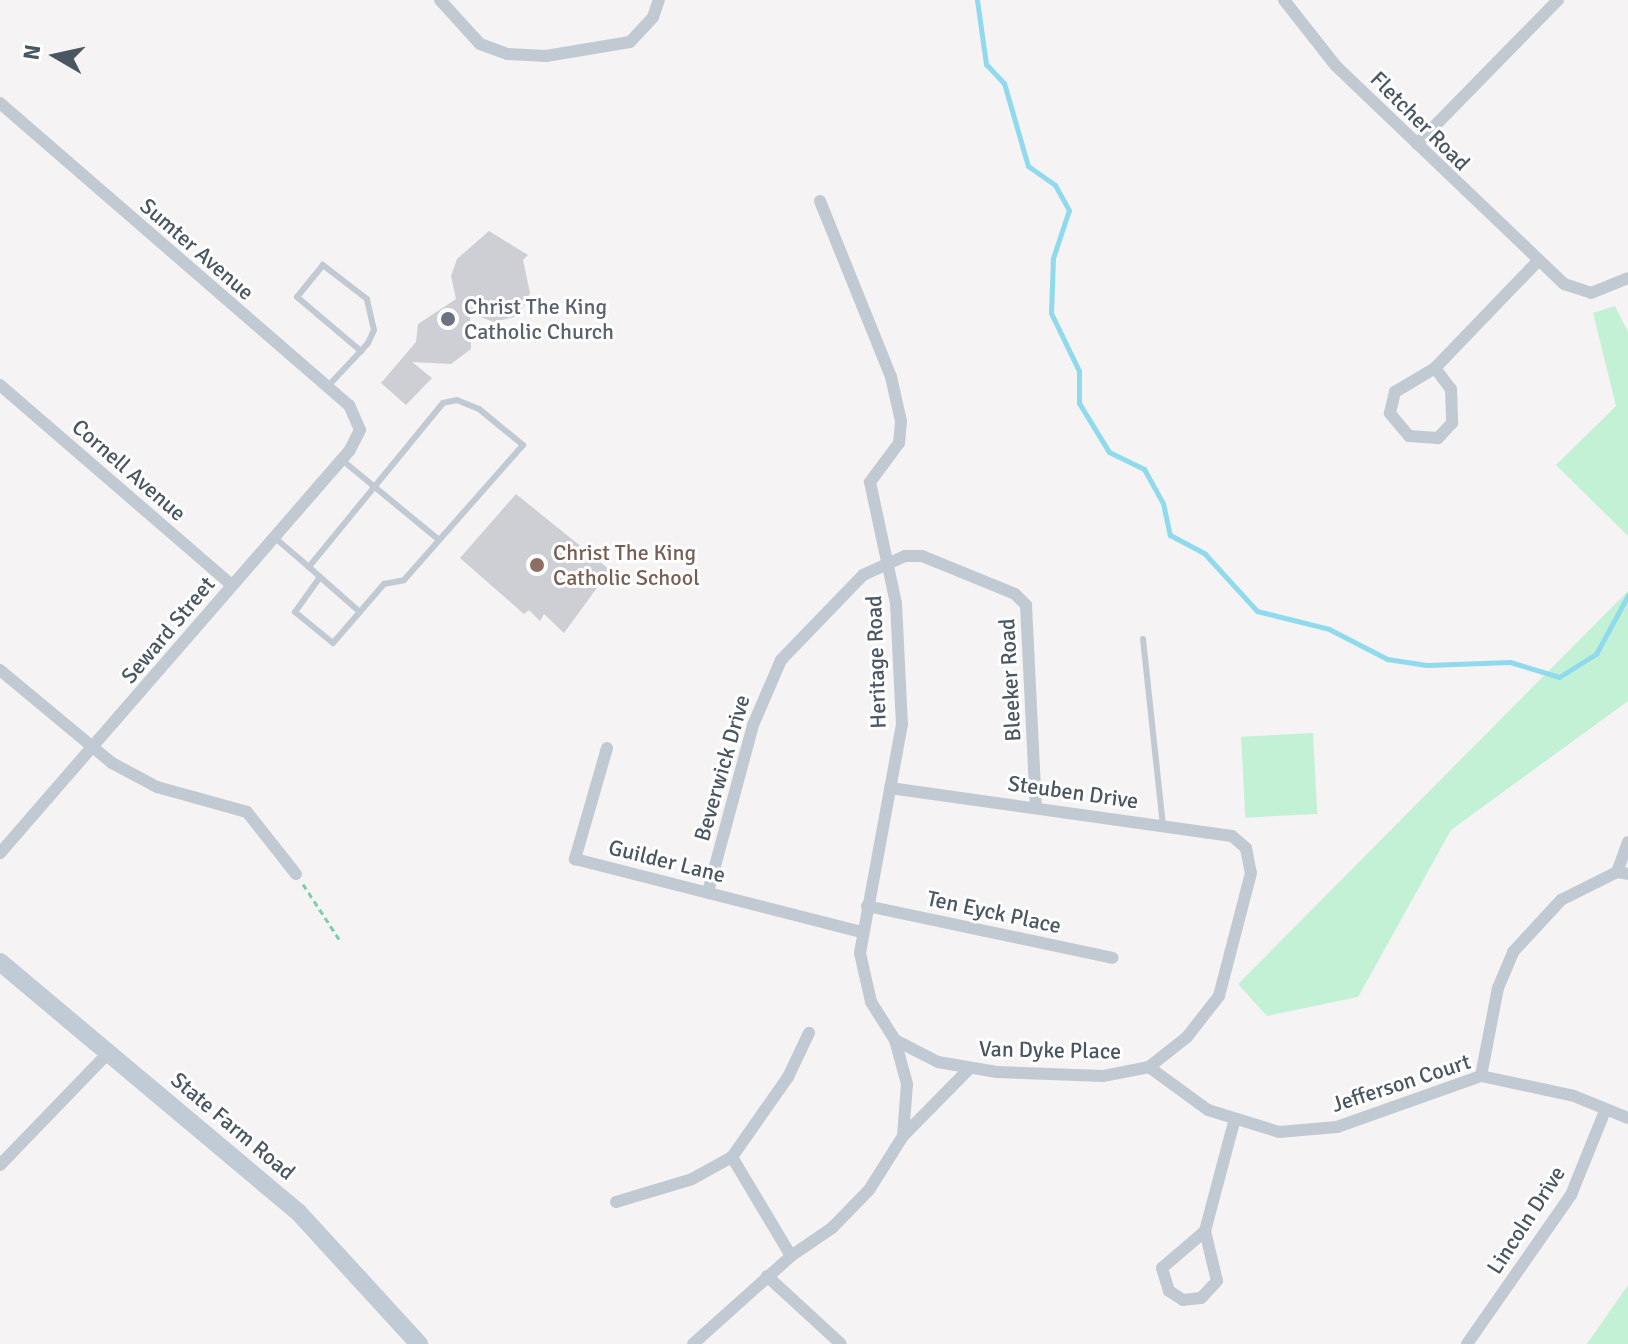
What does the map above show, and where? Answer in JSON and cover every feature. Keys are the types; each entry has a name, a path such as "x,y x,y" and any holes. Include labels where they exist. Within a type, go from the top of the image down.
{"main road":[{"name":"State Farm Road","path":"0,962 310,1223 419,1344"}],"street":[{"path":"440,0 480,44 507,54 546,56 630,42 642,33 659,0"},
{"name":"Fletcher Road","path":"1284,0 1314,44 1538,261 1574,291 1602,292 1628,278"},
{"path":"1417,144 1558,0"},
{"name":"Sumter Avenue","path":"0,103 349,405 360,430"},
{"name":"Heritage Road","path":"820,201 897,399 902,433 876,470 869,496 888,561 902,724 862,932 862,970 871,1002 895,1040 907,1084 903,1136"},
{"path":"1435,368 1451,389 1452,423 1438,438 1409,436 1395,426 1392,398 1410,379 1435,368 1538,261"},
{"name":"Cornell Avenue","path":"0,385 232,585"},
{"name":"Seward Street","path":"0,853 342,460 360,430"},
{"name":"Bleeker Road","path":"888,561 922,556 1015,594 1026,605 1036,807"},
{"name":"Beverwick Drive","path":"708,892 769,681 781,660 863,575 888,561"},
{"path":"0,670 92,749 157,787 247,812 296,874"},
{"name":"Guilder Lane","path":"607,748 575,859 862,932"},
{"name":"Steuben Drive","path":"890,788 1232,836 1246,848"},
{"path":"1481,1076 1498,988 1513,952 1561,900 1622,873 1628,842"},
{"name":"Van Dyke Place","path":"895,1040 938,1062 969,1069 1103,1076 1149,1067 1187,1037 1223,988 1251,873 1246,848"},
{"name":"Ten Eyck Place","path":"867,906 1113,958"},
{"path":"616,1202 692,1179 732,1157 788,1077 809,1033"},
{"path":"0,1165 108,1053"},
{"name":"Jefferson Court","path":"1149,1067 1185,1097 1234,1122 1279,1132 1337,1127 1481,1076 1528,1083 1628,1118"},
{"name":"Heritage Road","path":"693,1344 767,1276 832,1228 869,1190 903,1136 969,1069"},
{"name":"Lincoln Drive","path":"1467,1344 1571,1195 1605,1111"},
{"path":"1205,1231 1162,1268 1169,1291 1183,1300 1201,1298 1217,1281 1205,1231 1234,1122"},
{"path":"732,1157 791,1256"},
{"path":"767,1276 841,1344"}],"lane":[{"path":"328,386 361,351 373,336 372,307 323,265 297,297 361,351"},
{"path":"309,567 443,403 457,400 479,409 523,445 404,580 384,584 333,643 295,612 320,577"},
{"path":"342,460 439,540"},
{"path":"274,537 360,612"},
{"path":"1143,639 1163,825"}],"path":[{"path":"296,874 341,942"}],"green space":[{"path":"1615,306 1628,332 1628,536 1556,465 1616,406 1593,313"},
{"path":"1628,591 1628,701 1451,830 1358,997 1267,1016 1238,984"},
{"path":"1313,733 1317,814 1245,818 1241,737"},
{"path":"1628,1285 1628,1344 1587,1344"}],"building":[{"name":"Christ The King Catholic Church","path":"489,231 528,255 523,260 530,293 524,306 514,317 494,322 470,313 471,349 451,364 412,362 432,378 406,405 381,383 416,342 418,324 456,299 451,276 457,259"},
{"name":"Christ The King Catholic School","path":"516,494 610,570 564,633 544,614 540,621 529,610 524,614 460,558"}],"waterway":[{"path":"977,0 986,64 1004,83 1028,166 1055,185 1069,210 1053,258 1051,313 1079,371 1079,403 1109,452 1144,469 1163,503 1170,535 1205,554 1257,611 1329,629 1387,659 1427,665 1510,662 1559,677 1596,654 1628,595"}],"place":[{"name":"Christ The King Catholic Church","path":"448,319"},
{"name":"Christ The King Catholic School","path":"537,565"}]}
